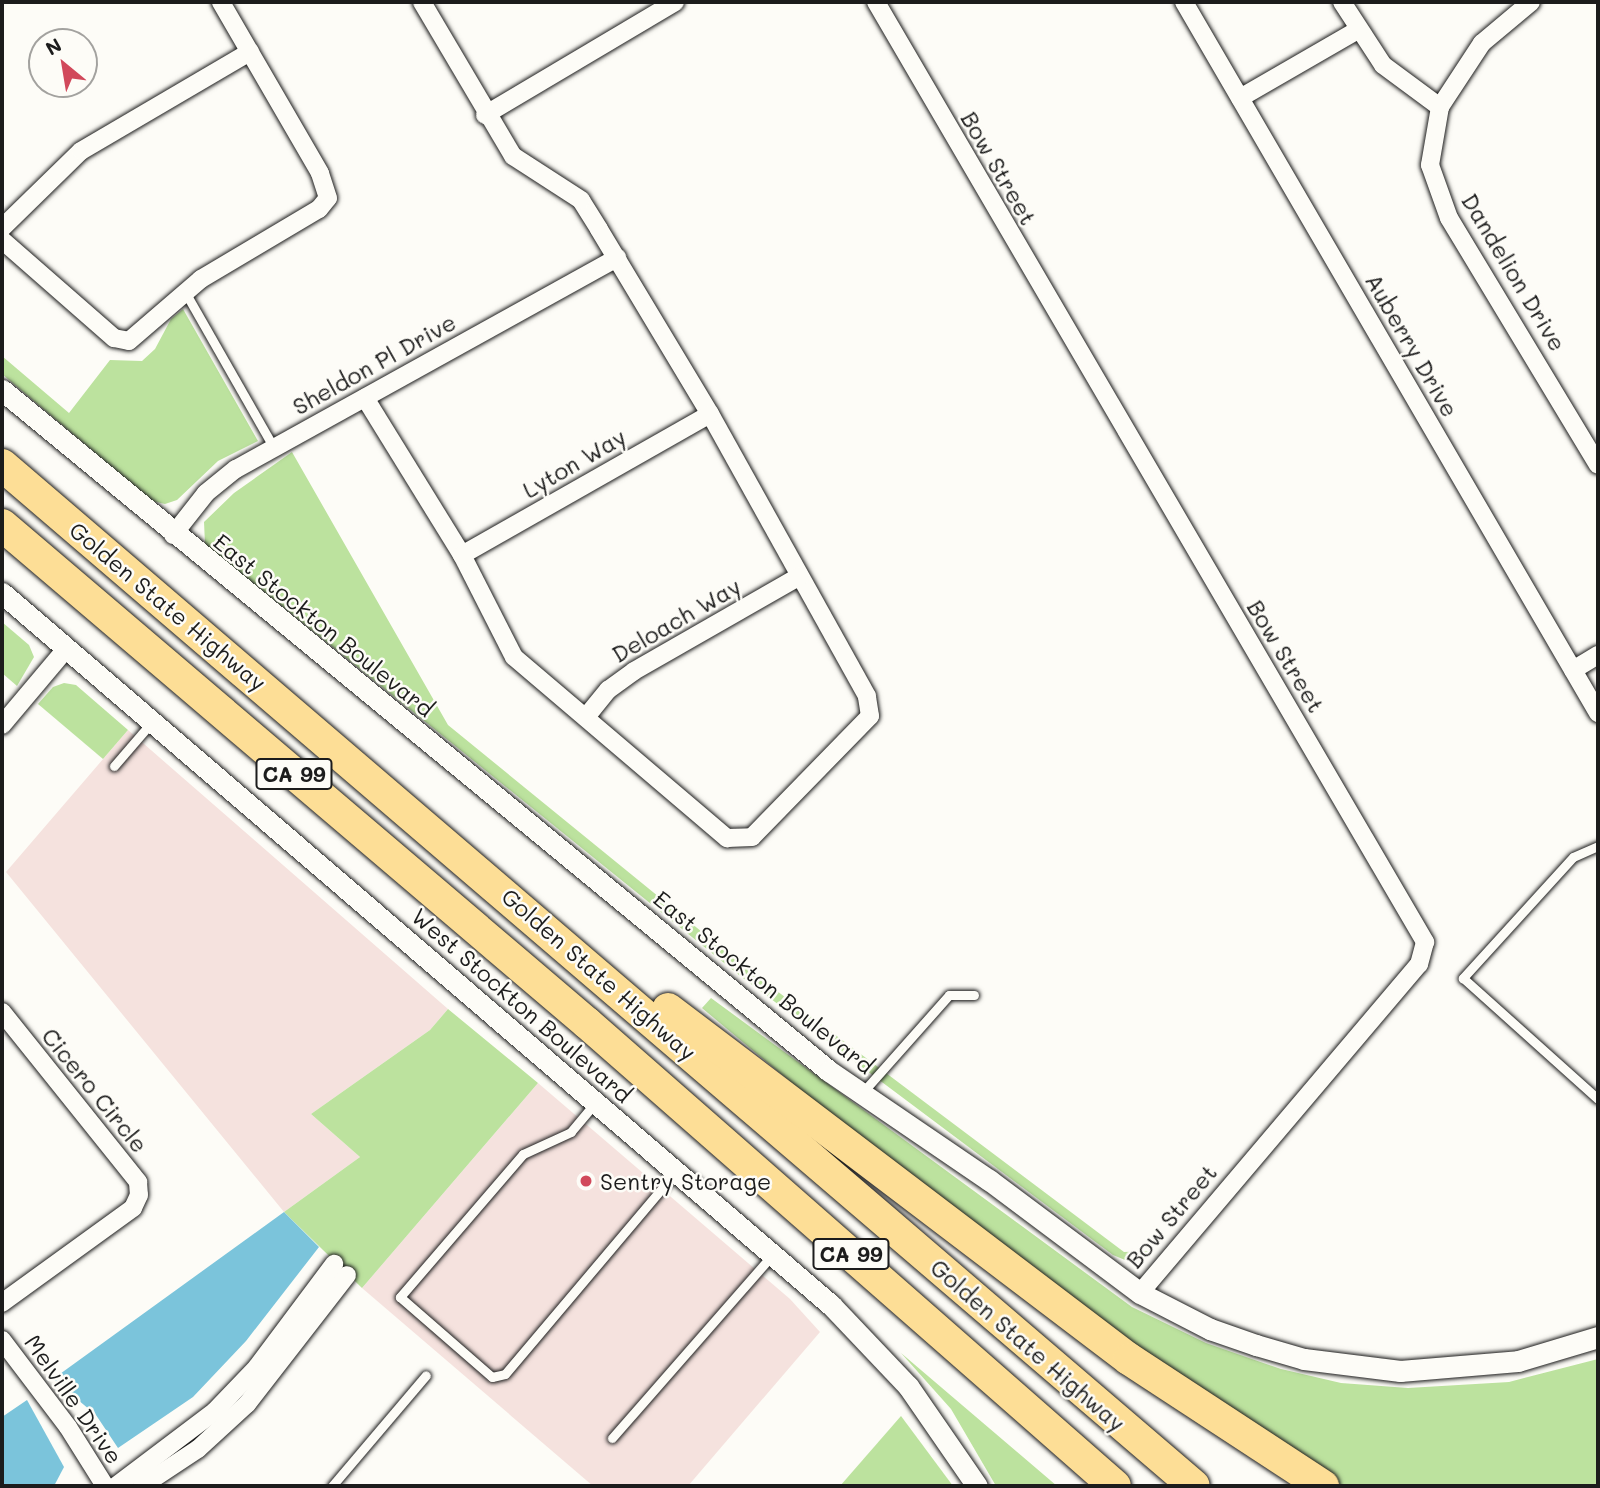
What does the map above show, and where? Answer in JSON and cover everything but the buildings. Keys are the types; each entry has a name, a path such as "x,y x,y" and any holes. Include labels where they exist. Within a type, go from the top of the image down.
{"highway":[{"name":"Golden State Highway","path":"2,465 421,821 1194,1486"},
{"name":"Golden State Highway","path":"2,525 587,1023 1115,1486"},
{"path":"421,821 1129,1359 1323,1486"}],"street":[{"path":"2,240 114,338 129,341 142,333 184,291 302,220 328,198 320,173 221,2"},
{"path":"365,398 462,555 514,657 727,838 752,837 870,716 867,696 710,414 581,200 513,156 485,115 422,2"},
{"path":"485,115 676,2"},
{"name":"Bow Street","path":"876,2 1425,942 1419,964 1140,1293"},
{"name":"Auberry Drive","path":"1184,2 1598,713"},
{"path":"1342,2 1383,65 1440,107"},
{"name":"Dandelion Drive","path":"1531,2 1482,43 1440,107 1430,165 1449,218 1591,431 1598,465"},
{"path":"1240,98 1358,30"},
{"path":"2,228 81,151 250,51"},
{"name":"Sheldon Pl Drive","path":"173,535 206,493 274,448 617,258"},
{"name":"East Stockton Boulevard","path":"2,390 173,535 862,1093 989,1180 1140,1293 1210,1329 1256,1345 1304,1359 1387,1370 1456,1370 1518,1361 1598,1337"},
{"name":"Lyton Way","path":"462,555 710,414"},
{"name":"Deloach Way","path":"586,717 608,690 634,671 800,576"},
{"name":"West Stockton Boulevard","path":"2,593 772,1255 935,1421 976,1486"},
{"path":"2,725 66,649"},
{"path":"1573,670 1598,655"},
{"name":"Cicero Circle","path":"2,1012 138,1182 139,1195 133,1208 2,1303"},
{"path":"142,1486 240,1399 341,1270"},
{"name":"Melville Drive","path":"2,1340 68,1427 105,1486"},
{"path":"116,1486 222,1417"}],"lane":[{"path":"184,291 274,448"},
{"path":"114,766 152,721"},
{"path":"1598,846 1573,857 1463,978 1598,1099"},
{"path":"862,1093 949,995 974,995"},
{"path":"595,1103 571,1132 523,1154 400,1297 492,1377 505,1374 676,1172"},
{"path":"612,1438 772,1255"},
{"path":"332,1486 426,1375"}],"shaded area":[{"path":"128,730 448,1009 430,1030 311,1114 360,1157 284,1212 6,872"},
{"path":"538,1083 790,1299 820,1332 688,1486 593,1486 362,1288"}],"green space":[{"path":"183,309 258,441 218,461 177,500 165,504 152,501 2,374 2,356 69,413 110,360 142,361 155,349 171,319"},
{"path":"292,452 448,725 745,967 1124,1252 1149,1251 1125,1260 1113,1255 739,975 205,544 204,522 234,493"},
{"path":"2,622 29,645 34,657 17,686 2,673"},
{"path":"64,683 76,685 128,730 103,759 38,704 53,687"},
{"path":"711,998 1132,1307 1206,1343 1281,1369 1341,1383 1408,1388 1509,1382 1598,1359 1598,1486 1343,1486 1196,1392 920,1190 702,1008"},
{"path":"448,1009 538,1083 362,1288 284,1212 360,1157 311,1114 430,1030"},
{"path":"901,1353 1057,1486 996,1486 951,1409"},
{"path":"901,1416 953,1486 840,1486"}],"water":[{"path":"284,1212 319,1247 246,1341 193,1397 118,1448 96,1415 53,1379"},
{"path":"27,1400 64,1467 54,1486 2,1486 2,1417"}],"place":[{"name":"Sentry Storage","path":"586,1181"}]}
